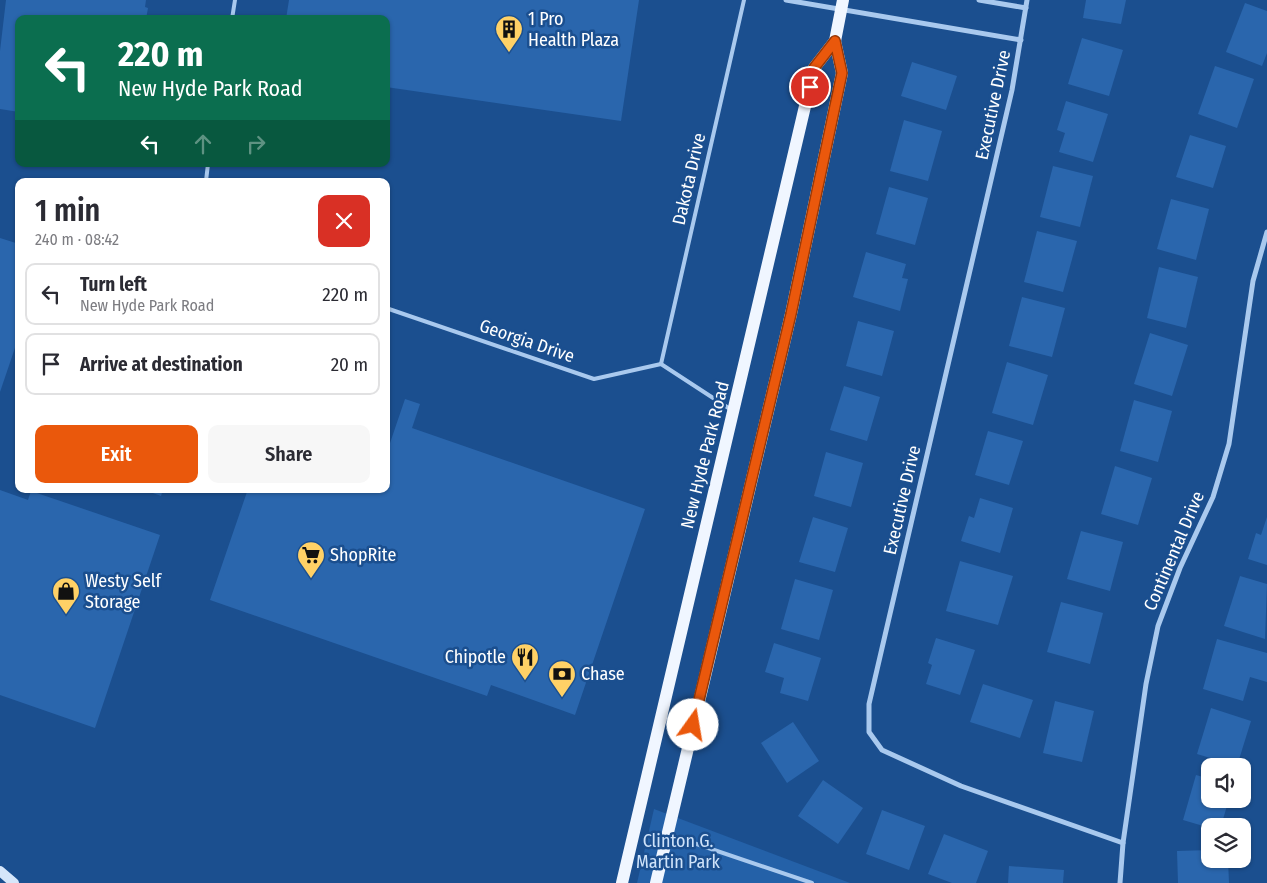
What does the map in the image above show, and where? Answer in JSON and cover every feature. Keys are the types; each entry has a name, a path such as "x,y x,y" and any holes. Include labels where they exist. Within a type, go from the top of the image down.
{"main road":[{"name":"New Hyde Park Road","path":"656,883 791,314 842,73 835,41 842,5"},
{"name":"New Hyde Park Road","path":"622,883 814,68 835,41"},
{"path":"0,871 14,883"}],"street":[{"path":"786,0 842,5 1020,40"},
{"path":"979,0 1026,8"},
{"name":"Executive Drive","path":"1027,0 1012,90 869,704 869,732 882,750 961,786 1123,843"},
{"name":"Continental Drive","path":"1120,883 1123,843 1146,684 1158,626 1180,568 1213,497 1229,444 1253,281 1267,232"}],"lane":[{"path":"233,15 235,0"},
{"name":"Dakota Drive","path":"661,364 744,0"},
{"name":"Georgia Drive","path":"390,309 594,378 602,378 661,364"},
{"path":"661,364 733,410"},
{"path":"667,835 812,883"}],"green space":[{"name":"Clinton G. Martin Park","path":"654,809 850,883 637,883"}],"building":[{"path":"6,0 146,0 145,7 148,8 147,15 15,15 15,111 0,109 0,51"},
{"name":"1 Pro Health Plaza","path":"289,0 639,0 621,121 390,88 390,15 287,15"},
{"path":"1086,0 1126,0 1121,24 1083,18"},
{"path":"1245,3 1267,11 1267,53 1262,66 1226,52"},
{"path":"1082,38 1123,50 1109,96 1068,84"},
{"path":"912,62 957,76 946,110 901,96"},
{"path":"1215,66 1254,79 1237,128 1198,114"},
{"path":"1066,101 1108,114 1093,162 1059,152 1065,133 1057,130"},
{"path":"904,120 942,131 928,181 890,171"},
{"path":"1190,135 1226,146 1213,188 1176,177"},
{"path":"1053,166 1093,176 1080,227 1040,217"},
{"path":"889,187 928,198 915,245 876,234"},
{"path":"1171,199 1209,209 1196,260 1157,249"},
{"path":"1037,231 1077,241 1063,292 1024,282"},
{"path":"0,238 15,243 15,348 0,392"},
{"path":"866,252 906,264 902,278 908,279 900,311 853,297"},
{"path":"1159,267 1198,277 1186,328 1147,318"},
{"path":"1022,297 1065,308 1052,357 1009,346"},
{"path":"858,321 894,331 882,376 846,366"},
{"path":"1150,333 1188,345 1172,396 1134,384"},
{"path":"1007,362 1048,375 1033,425 992,413"},
{"path":"844,386 880,397 867,441 830,430"},
{"path":"405,399 420,404 412,428 645,509 575,715 491,685 487,696 210,600 247,493 390,493 390,443"},
{"path":"1134,400 1172,411 1158,462 1120,451"},
{"path":"988,431 1023,441 1009,485 975,475"},
{"path":"826,452 863,463 851,507 814,496"},
{"path":"1115,466 1152,478 1138,525 1101,514"},
{"name":"Westy Self Storage","path":"0,490 28,500 30,493 37,493 160,535 95,728 0,695"},
{"path":"980,498 1013,508 1000,553 961,541 969,516 974,518"},
{"path":"813,517 848,528 835,572 799,562"},
{"path":"1267,517 1267,565 1248,559 1256,533 1261,535"},
{"path":"1081,531 1123,542 1110,591 1067,579"},
{"path":"960,561 1013,576 998,625 946,611"},
{"path":"1240,576 1267,584 1265,639 1224,626"},
{"path":"795,579 833,590 819,640 781,629"},
{"path":"1061,602 1103,613 1090,664 1047,652"},
{"path":"936,638 975,650 960,695 926,684 932,665 928,663"},
{"path":"1217,639 1267,653 1267,682 1250,677 1243,701 1203,689"},
{"path":"774,643 821,658 808,701 780,693 784,678 765,672"},
{"path":"983,684 1033,700 1020,738 970,722"},
{"path":"1055,701 1094,711 1082,762 1043,753"},
{"path":"1211,708 1251,721 1239,758 1210,758 1197,754"},
{"path":"793,722 819,761 787,783 761,743"},
{"path":"1196,775 1201,776 1201,808 1226,808 1223,818 1201,818 1201,825 1183,820"},
{"path":"823,780 863,808 838,844 798,816"},
{"path":"882,810 925,826 909,870 866,854"},
{"path":"944,834 988,851 976,883 952,883 928,874"},
{"path":"1201,850 1201,868 1228,868 1229,883 1178,883 1177,851"},
{"path":"1009,866 1064,870 1063,883 1008,883"}],"place":[{"name":"1 Pro Health Plaza","path":"509,53"},
{"name":"ShopRite","path":"311,579"},
{"name":"Westy Self Storage","path":"66,615"},
{"name":"Chipotle","path":"525,681"},
{"name":"Chase","path":"562,698"}],"route":[{"path":"693,725 791,314 842,73 835,41 814,68 810,87"}]}
